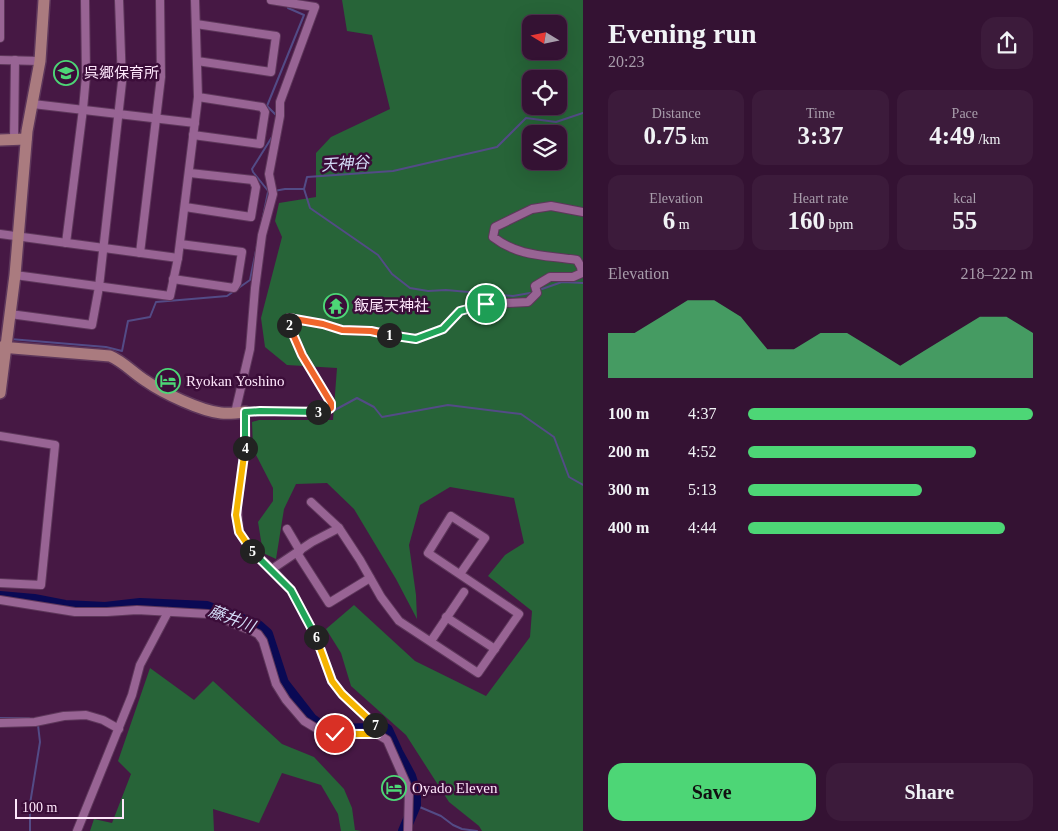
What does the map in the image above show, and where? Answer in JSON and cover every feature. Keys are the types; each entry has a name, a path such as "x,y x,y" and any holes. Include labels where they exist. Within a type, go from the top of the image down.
{"street":[{"path":"0,0 0,38"},
{"path":"20,139 33,104 40,61 44,0"},
{"path":"66,243 86,76 85,0"},
{"path":"10,314 92,325 99,287 122,74 119,0"},
{"path":"140,253 161,77 160,0"},
{"path":"15,275 170,296 178,258 190,173 198,97 195,0"},
{"path":"270,0 315,6 280,102 280,116 269,174 273,191 262,235 250,350 240,413 246,440 237,506 237,524 247,546 291,590 302,607 315,635 332,681 376,730 388,740 395,761 407,783 409,828"},
{"path":"196,24 276,36 271,72 197,61"},
{"path":"0,60 40,61"},
{"path":"0,394 4,343 10,314 19,236 20,139 15,60"},
{"path":"193,135 260,144 265,112 262,107 198,97"},
{"path":"33,104 195,123"},
{"path":"0,140 20,139"},
{"path":"185,207 251,217 256,187 253,180 190,173"},
{"path":"4,343 110,356 121,361 158,389 220,413 307,411 323,413 331,408 331,403 302,355 288,324 289,318 323,324 342,330 371,331 416,339 443,329 460,311 486,304 528,302 536,293 535,286 550,277 573,277 582,273 581,267 577,260 530,255 504,245 493,237 495,227 532,209 551,206 583,212"},
{"path":"0,234 178,258"},
{"path":"173,279 234,288 237,283 242,252 180,244"},
{"path":"0,436 56,445 40,585 0,583"},
{"path":"311,502 339,528 381,597 399,621 478,673 519,614 428,553 451,516 485,538 460,574"},
{"path":"272,569 312,542 339,528"},
{"path":"287,529 298,552 329,603 370,578"},
{"path":"433,638 464,592"},
{"path":"0,600 75,612 137,610 208,614 221,617 258,634 263,641 276,684 286,700 304,721 319,730 335,734 376,730"},
{"path":"77,831 132,695 140,665 168,612"},
{"path":"446,617 495,649"},
{"path":"0,723 37,722 64,716 86,716 103,720 119,729"}],"green space":[{"path":"342,0 583,0 583,831 482,831 479,826 449,802 406,735 351,686 341,653 326,629 354,605 415,661 486,696 530,637 532,611 488,576 505,555 524,543 514,498 450,487 420,505 409,545 416,595 417,619 396,579 354,509 327,483 296,484 284,509 276,559 263,553 258,522 273,501 273,488 253,449 252,422 259,420 333,420 337,368 287,365 265,347 261,318 282,237 275,221 279,203 316,197 316,153 331,137 390,109 372,35 347,31"},
{"path":"150,668 194,700 213,681 282,744 314,757 344,789 352,808 355,830 362,831 341,831 338,814 321,785 282,773 259,823 213,809 214,831 90,831 94,819 112,823 131,774 118,761"}],"waterway":[{"name":"天神谷","path":"277,116 267,106 304,15 288,8 288,5"},
{"name":"天神谷","path":"274,191 304,189 307,177 393,171 497,147 526,118 556,122 583,113"},
{"name":"天神谷","path":"269,192 252,169 272,137"},
{"path":"304,189 310,208 378,255 392,274 410,288 428,291 446,290 513,296 530,293"},
{"path":"10,339 106,347 122,351 128,321 150,317 156,302 227,296 250,280 268,192"},
{"path":"542,289 562,282 583,283"},
{"path":"333,411 357,398 374,407 382,417 448,405 521,414 554,437 569,477 583,485"},
{"path":"317,416 323,417 327,415"},
{"path":"252,416 258,416"},
{"name":"藤井川","path":"0,597 34,600 65,606 105,608 140,604 207,607 258,626 267,634 283,683 311,719 322,727 341,730 381,726 387,730 410,776 415,792 415,805 404,831"},
{"path":"0,718 29,718"},
{"path":"30,831 30,804 40,742 38,725"},
{"path":"415,805 441,816 462,829 477,831"}],"place":[{"name":"呉郷保育所","path":"66,73"},
{"name":"飯尾天神社","path":"336,306"},
{"name":"Ryokan Yoshino","path":"168,381"},
{"name":"Oyado Eleven","path":"394,788"}],"route":[{"path":"335,734 377,734 377,730 375,725 342,694 332,681 315,635 302,607 291,590 247,546 239,532 236,515 246,440 245,412 307,411 323,413 331,408 331,403 302,355 288,324 289,318 323,324 342,330 371,331 416,339 443,329 460,311 486,304"}]}
